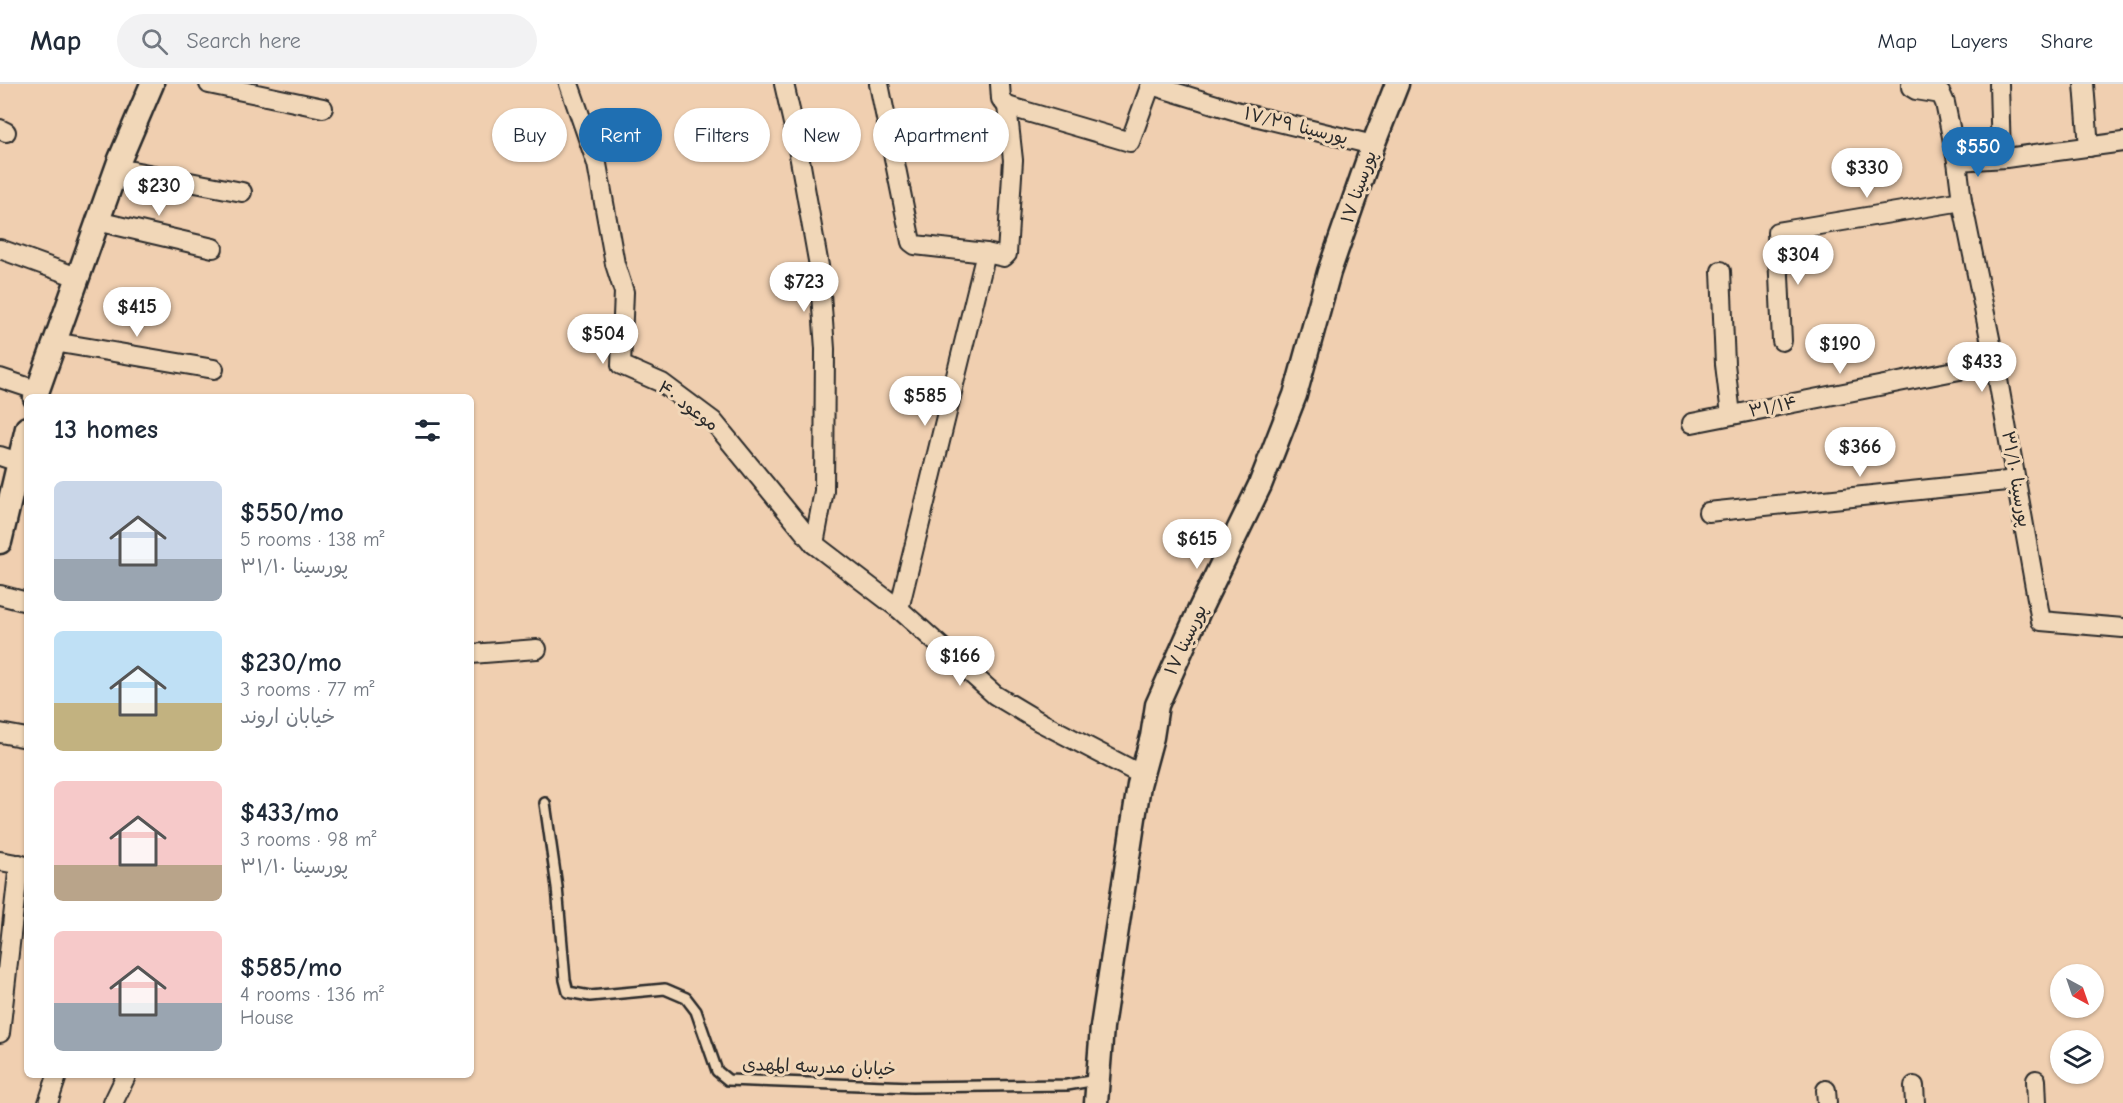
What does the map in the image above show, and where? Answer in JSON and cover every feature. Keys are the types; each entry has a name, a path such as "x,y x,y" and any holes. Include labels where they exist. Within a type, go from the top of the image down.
{"street":[{"path":"0,378 35,394 117,168 152,84"},
{"path":"209,84 323,108"},
{"name":"موعود ۴۰","path":"569,84 597,164 615,264 624,292 621,365 662,383 713,421 814,544"},
{"path":"784,84 819,266 825,349 824,491 814,544 899,609 995,695 1040,722 1142,775"},
{"path":"879,84 911,242 915,245 1004,256 1007,254 1013,160 1007,106"},
{"path":"1000,84 1001,99 1007,106 1130,142 1151,84"},
{"name":"پورسینا ۱۷/۲۹","path":"1151,84 1246,114 1373,145"},
{"name":"پورسینا ۱۷","path":"1096,1103 1102,1027 1142,775 1161,696 1260,485 1295,395 1329,272 1373,145 1397,84"},
{"name":"پورسینا ۳۱/۱۰","path":"1911,84 1911,87 1916,90 1941,94 1945,103 2041,621 2123,628"},
{"path":"1999,84 2001,158"},
{"path":"2084,84 2089,147"},
{"path":"1957,161 2001,158 2123,142"},
{"path":"117,168 242,192"},
{"path":"1782,341 1777,232 1962,201"},
{"path":"97,221 213,248"},
{"path":"0,249 77,277"},
{"path":"899,609 986,253"},
{"path":"1721,271 1725,364 1731,415"},
{"path":"54,342 214,369"},
{"name":"۳۱/۱۴","path":"1692,423 1995,363"},
{"path":"0,542 15,467 24,438"},
{"path":"1708,512 2016,480"},
{"path":"0,595 24,601"},
{"path":"474,654 537,649"},
{"path":"0,733 24,737"},
{"path":"0,861 23,865 0,1033"},
{"path":"48,1103 56,1078"},
{"path":"113,1103 125,1078"},
{"path":"2036,1080 2037,1103"}],"lane":[{"name":"خیابان مدرسه المهدی","path":"544,803 557,887 568,992 590,996 665,989 686,998 696,1011 717,1071 728,1080 912,1087 1066,1085 1097,1080"}]}
